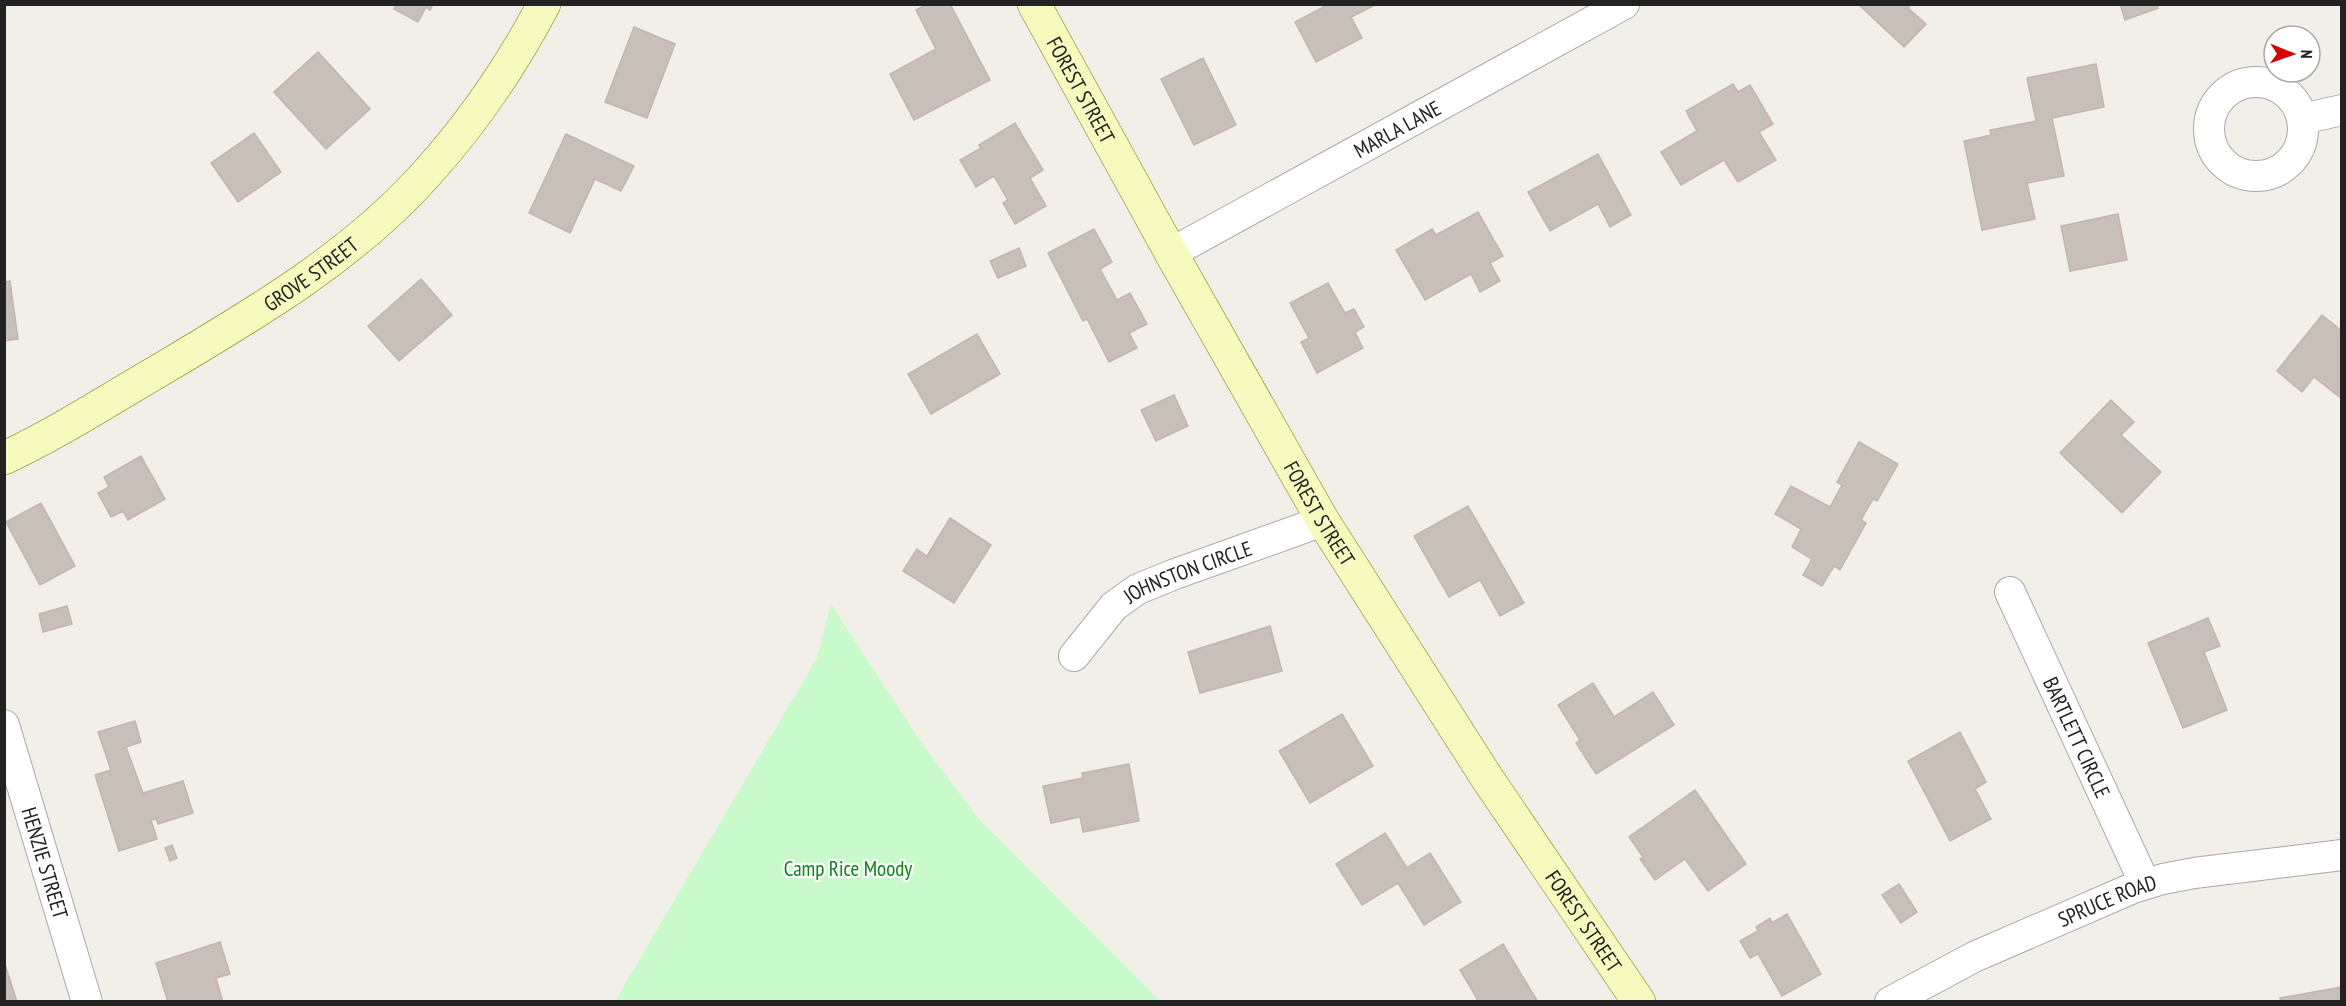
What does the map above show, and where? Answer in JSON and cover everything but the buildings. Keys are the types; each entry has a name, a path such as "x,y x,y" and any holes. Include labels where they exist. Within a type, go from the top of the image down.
{"street":[{"name":"GROVE STREET","path":"4,458 44,438 243,318 303,280 376,223 427,174 474,118 505,71 544,4"},
{"name":"FOREST STREET","path":"1034,4 1171,253 1323,521 1487,778 1639,1002"},
{"name":"MARLA LANE","path":"1171,253 1624,4"},
{"path":"2302,119 2342,110"},
{"name":"JOHNSTON CIRCLE","path":"1074,656 1114,606 1138,589 1323,521"},
{"name":"BARTLETT CIRCLE","path":"2010,592 2145,885"},
{"name":"HENZIE STREET","path":"4,725 87,1002"},
{"name":"SPRUCE ROAD","path":"1890,1002 1974,957 2163,879 2217,869 2342,855"}],"green space":[{"name":"Camp Rice Moody","path":"831,604 922,744 979,819 1160,1001 615,1001 817,658"}]}
